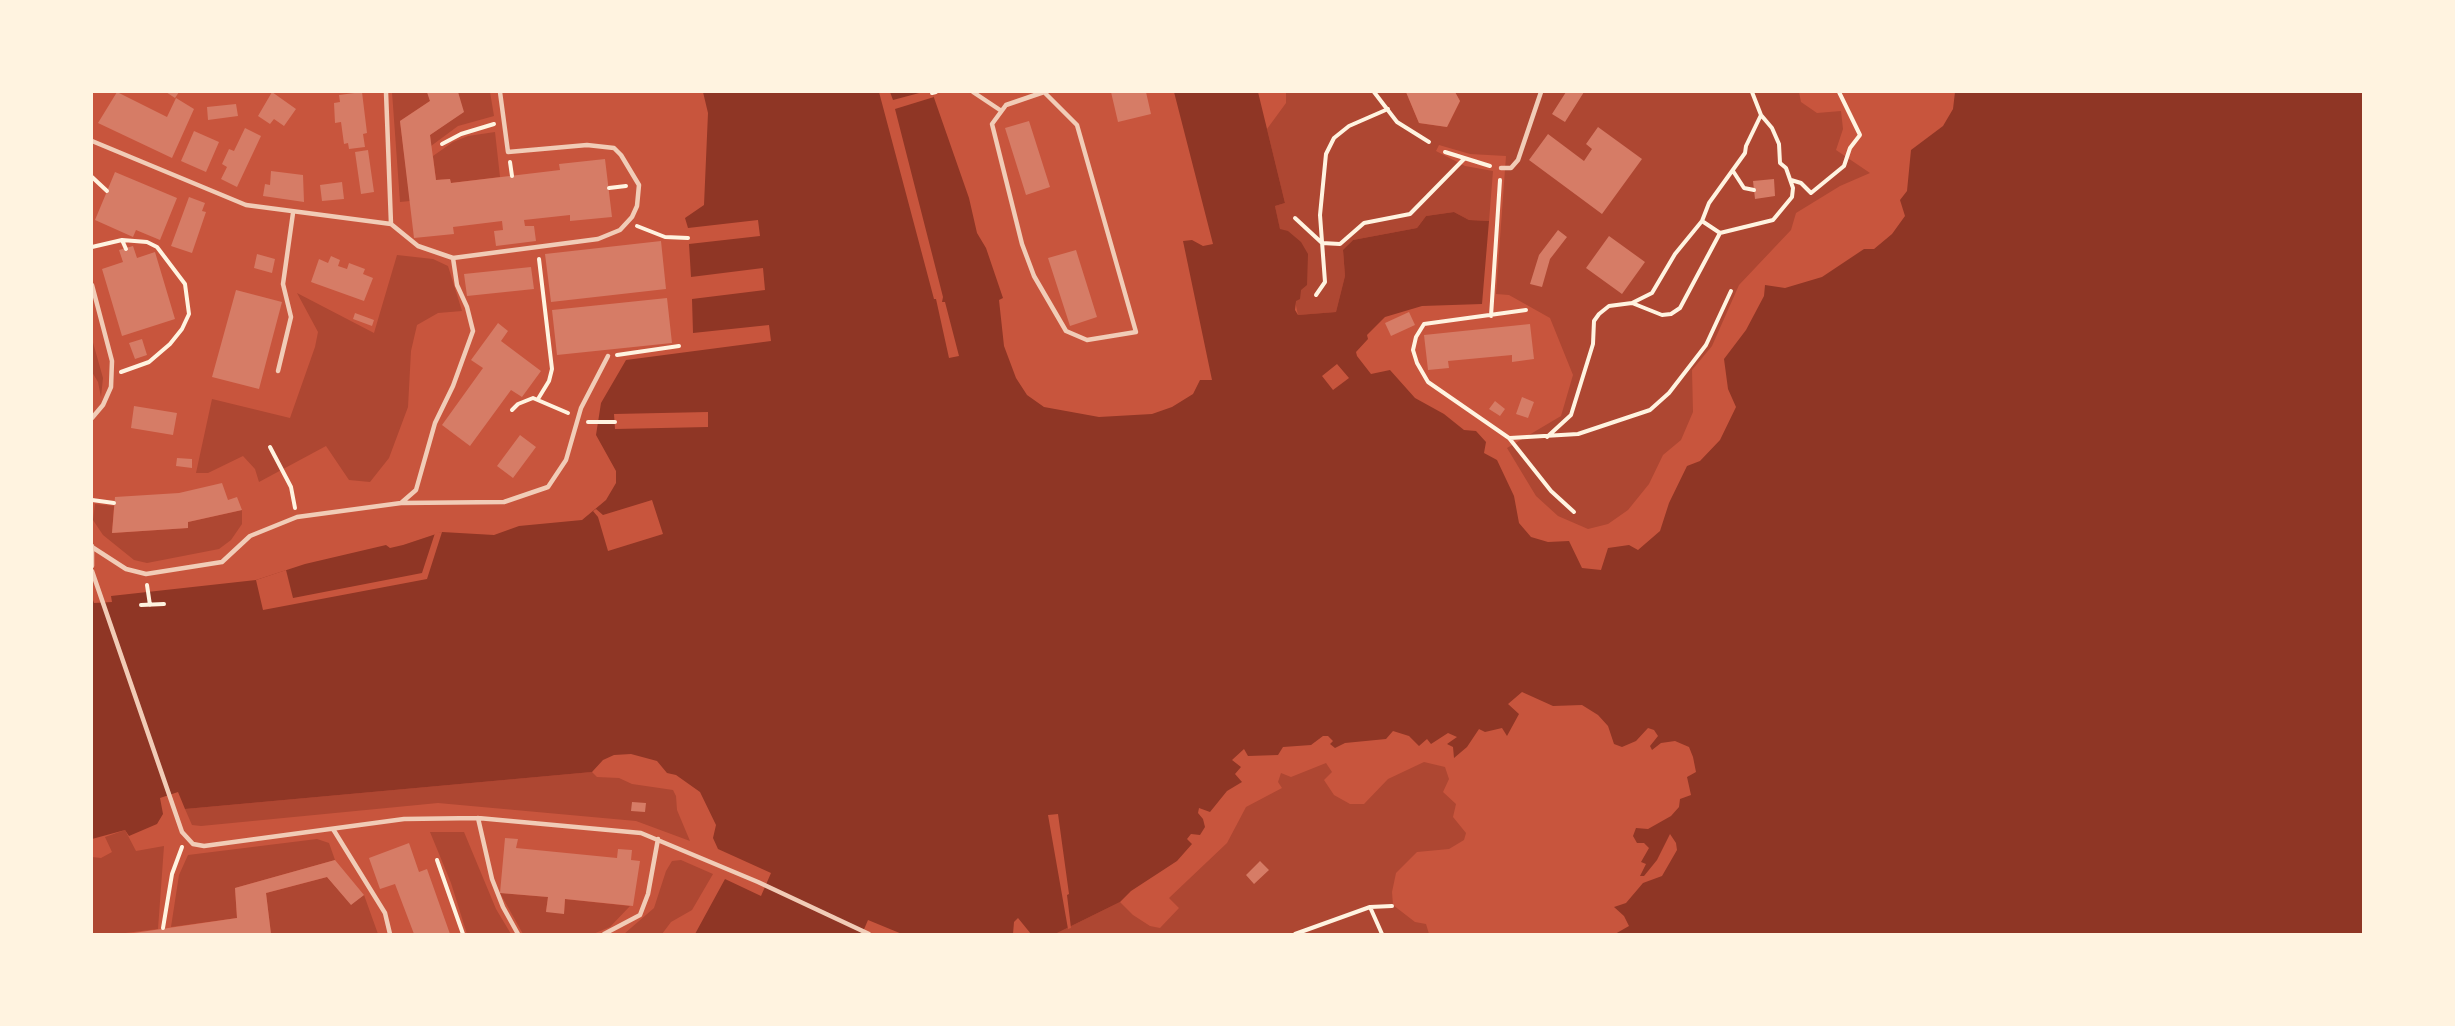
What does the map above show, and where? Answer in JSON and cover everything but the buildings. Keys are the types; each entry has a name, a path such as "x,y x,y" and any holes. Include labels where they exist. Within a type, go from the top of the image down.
{"lane":[{"path":"386,92 391,224"},
{"path":"92,141 246,205 293,213 370,219 391,224 418,246 453,258 598,239 620,230 637,206 639,185 621,155 614,148 587,145 508,152 500,92"},
{"path":"973,92 1000,110"},
{"path":"1044,92 1077,124 1136,332 1087,340 1066,331 1056,318 1034,276 1022,244 992,124 1000,110 1044,92"},
{"path":"1501,168 1511,168 1518,159 1541,92"},
{"path":"278,371 291,317 283,284 293,213"},
{"path":"401,503 416,490 435,423 453,386 473,331 467,307 457,285 453,258"},
{"path":"92,285 112,361 111,387 103,405 92,418"},
{"path":"92,547 126,569 146,574 222,562 250,536 297,518 401,503 504,502 548,487 566,460 581,408 608,356"},
{"path":"92,547 92,569 100,599 186,839 204,846 404,819 478,818 641,833 758,882 869,934"},
{"path":"478,818 492,879 503,907 518,934"},
{"path":"333,828 385,913 390,934"},
{"path":"604,934 640,915 648,894 658,839"}],"path":[{"path":"1374,92 1397,122 1429,142"},
{"path":"1701,221 1720,233 1773,219 1792,196 1791,180 1780,163 1779,144 1772,128 1761,115 1752,92"},
{"path":"1791,180 1801,183 1811,193 1844,166 1850,148 1860,135 1839,92"},
{"path":"1316,295 1325,282 1320,215 1326,154 1334,138 1349,126 1388,109"},
{"path":"1548,437 1571,415 1593,344 1594,321 1609,306 1632,303 1652,293 1675,254 1701,221 1709,203 1745,153 1761,115"},
{"path":"442,144 461,134 488,125"},
{"path":"1445,152 1501,168 1491,315"},
{"path":"1295,218 1322,243 1340,244 1364,223 1410,214 1464,159"},
{"path":"1733,171 1744,188 1754,189"},
{"path":"92,177 107,191"},
{"path":"609,188 620,187"},
{"path":"628,221 665,237 688,238"},
{"path":"1632,303 1662,315 1671,314 1680,308 1720,233"},
{"path":"123,240 126,249"},
{"path":"92,247 123,240 147,242 162,253 185,284 189,314 182,329 158,355 130,370 111,374"},
{"path":"538,399 549,381 552,369 539,260"},
{"path":"1509,438 1578,434 1650,410 1669,393 1706,345 1731,291"},
{"path":"1526,310 1424,324 1416,337 1413,350 1417,363 1428,382 1509,438 1551,491 1574,512"},
{"path":"608,356 679,346"},
{"path":"512,410 518,404 538,399 578,419"},
{"path":"585,422 615,422"},
{"path":"270,447 291,487 297,518"},
{"path":"92,500 114,503"},
{"path":"147,590 150,605"},
{"path":"141,605 164,604"},
{"path":"163,928 172,874 186,839"},
{"path":"437,860 463,934"},
{"path":"1295,934 1370,907 1392,906"},
{"path":"1370,907 1382,934"}],"shaded area":[{"path":"392,92 427,92 430,101 400,121 410,201 400,202"},
{"path":"458,92 490,92 494,116 458,126 431,146 430,135 463,112"},
{"path":"703,92 932,92 969,198 977,233 986,248 1003,298 999,300 1004,346 1016,378 1027,395 1044,407 1099,417 1152,414 1172,407 1193,394 1200,380 1212,380 1183,241 1192,240 1203,246 1213,244 1174,92 1258,92 1285,203 1275,206 1280,229 1288,231 1301,242 1308,254 1307,285 1301,290 1300,299 1296,301 1295,310 1298,315 1336,312 1345,276 1343,250 1353,240 1417,228 1426,216 1454,212 1469,220 1489,221 1482,304 1422,306 1385,317 1367,335 1368,339 1356,352 1357,356 1371,374 1390,370 1415,398 1444,414 1464,430 1476,431 1486,442 1484,453 1497,460 1514,496 1519,523 1531,537 1548,542 1569,541 1582,568 1601,570 1608,548 1629,545 1638,550 1660,531 1669,503 1687,466 1700,461 1720,440 1736,407 1728,389 1724,359 1746,330 1764,296 1765,285 1785,288 1822,277 1864,249 1874,249 1892,234 1905,216 1900,200 1907,191 1911,150 1943,126 1953,109 1955,92 2363,92 2363,934 1615,934 1629,926 1624,916 1614,907 1626,903 1643,883 1662,876 1677,850 1676,843 1670,834 1657,860 1644,876 1640,876 1646,864 1641,862 1649,848 1644,843 1637,843 1633,836 1636,828 1648,829 1671,816 1679,807 1680,799 1691,795 1687,777 1696,772 1693,757 1689,747 1675,741 1661,743 1652,750 1650,746 1658,736 1654,730 1648,728 1636,741 1622,747 1614,744 1608,726 1598,715 1582,705 1553,706 1522,692 1508,704 1519,714 1507,736 1502,728 1485,732 1479,729 1467,747 1454,758 1453,747 1447,744 1457,737 1448,733 1431,744 1427,739 1419,746 1409,736 1393,731 1386,739 1345,743 1335,748 1330,744 1333,741 1328,736 1323,736 1311,745 1283,747 1278,755 1248,756 1244,749 1232,760 1241,767 1235,774 1242,782 1227,791 1210,812 1199,808 1198,813 1205,827 1200,835 1191,834 1187,839 1192,844 1177,861 1131,891 1120,902 1055,934 1031,934 1018,918 1014,922 1013,934 902,934 868,920 862,934 695,934 725,879 761,896 771,873 718,849 713,838 716,825 700,792 676,775 667,773 657,761 631,754 614,755 603,760 592,772 185,809 178,792 160,798 163,814 157,824 129,836 125,830 92,839 92,597 94,603 112,602 111,596 256,580 305,564 386,545 390,548 403,545 442,532 494,535 519,526 582,520 606,500 616,483 616,471 596,435 601,403 626,360 771,341 769,325 693,333 692,299 765,290 763,268 691,277 689,244 760,236 758,220 688,228 685,218 704,205 708,113","holes":["1337,364 1349,378 1333,390 1322,376"]},
{"path":"1286,92 1406,92 1419,123 1447,127 1460,101 1455,92 1799,92 1801,102 1817,113 1841,111 1843,129 1836,150 1870,173 1840,186 1796,213 1791,230 1739,285 1712,346 1692,370 1693,412 1681,440 1663,455 1649,484 1628,510 1608,524 1588,529 1558,516 1536,496 1507,448 1561,416 1573,375 1550,318 1509,295 1496,294 1506,156 1470,154 1439,145 1436,151 1465,166 1493,171 1489,221 1469,220 1454,212 1426,216 1417,228 1353,240 1343,251 1345,276 1336,312 1298,315 1275,206 1285,203 1267,129 1286,103"},
{"path":"495,132 500,177 451,183 450,179 436,180 433,156 453,142 468,136"},
{"path":"397,255 433,259 448,266 462,311 438,313 417,325 411,351 408,407 389,458 370,482 349,480 326,446 259,482 255,469 243,456 208,473 196,473 212,399 290,418 318,332 297,293 374,333"},
{"path":"92,339 103,378 101,397 98,382 92,372"},
{"path":"95,504 114,506 112,533 188,528 188,522 242,510 242,524 231,540 219,549 147,563 134,560 103,535 93,520"},
{"path":"1424,762 1445,767 1449,779 1443,792 1456,804 1453,817 1466,833 1464,840 1449,849 1417,852 1396,873 1392,892 1393,905 1415,922 1426,924 1429,934 1055,934 1120,902 1133,915 1150,926 1160,928 1179,908 1169,898 1227,843 1246,807 1282,788 1278,782 1281,773 1291,777 1326,763 1332,772 1324,780 1334,795 1350,804 1364,804 1388,779"},
{"path":"592,772 597,777 619,778 632,784 673,790 677,810 690,841 636,821 438,803 201,826 192,825 185,809"},
{"path":"125,830 136,851 164,846 158,929 117,934 92,934 92,857 101,858 112,852 105,837"},
{"path":"430,832 464,832 496,909 511,934 467,934 451,883"},
{"path":"317,839 329,843 335,860 235,888 237,918 171,927 179,875 188,855"},
{"path":"681,860 713,874 692,910 671,922 662,934 624,934 654,908 666,871 672,861"},
{"path":"327,877 351,904 364,895 378,934 271,934 266,893"},
{"path":"500,893 548,897 546,911 564,913 565,899 630,906 610,927 593,934 523,934"}],"pier":[{"path":"879,92 890,92 893,100 923,92 932,92 934,97 895,109 943,297 942,302 945,302 959,356 949,358 936,299 934,299"},
{"path":"708,412 708,427 615,429 614,414"},
{"path":"652,500 663,534 608,551 598,517 593,511 596,509 603,515"},
{"path":"442,532 427,579 263,610 256,580 286,570 293,598 422,573 435,533"},
{"path":"1058,814 1069,894 1067,895 1071,928 1068,929 1048,815"}]}
